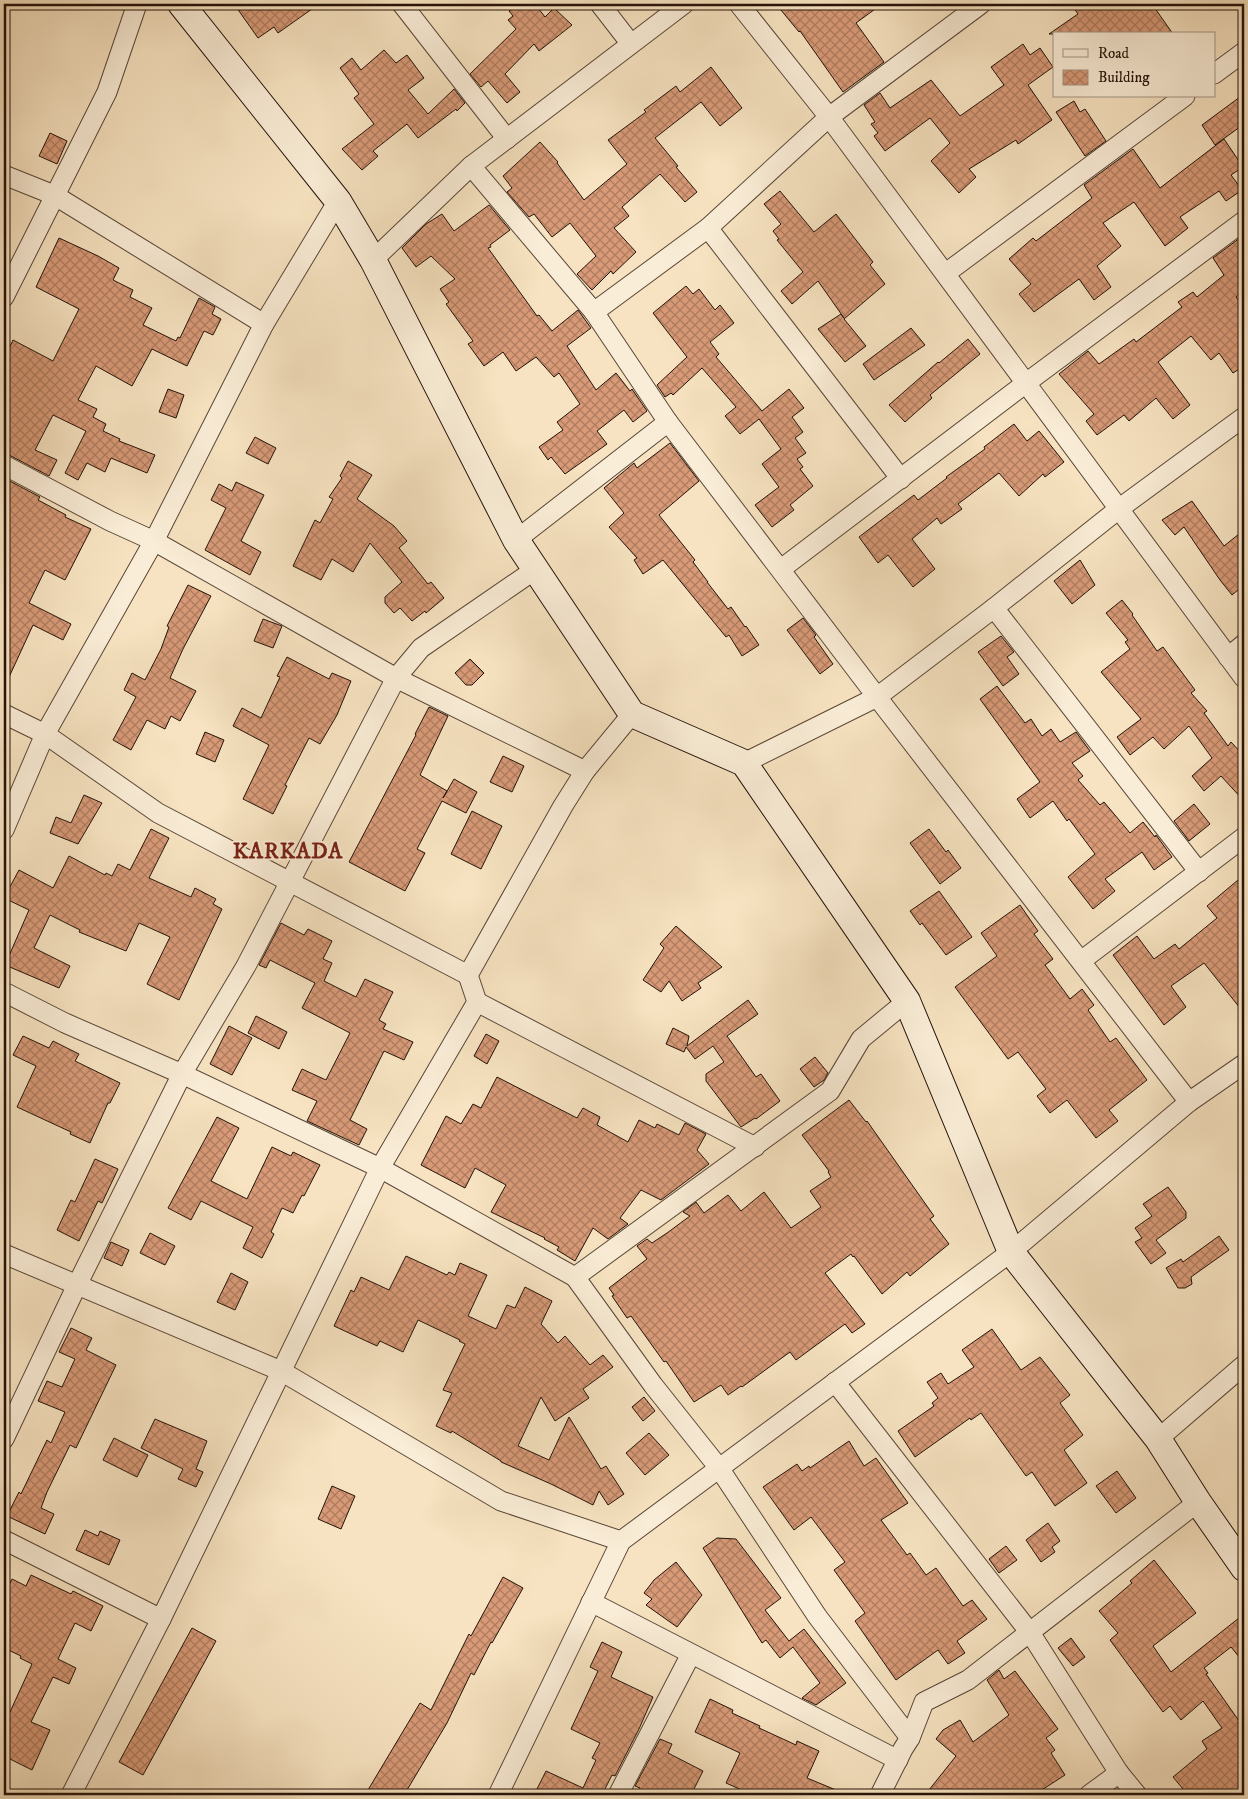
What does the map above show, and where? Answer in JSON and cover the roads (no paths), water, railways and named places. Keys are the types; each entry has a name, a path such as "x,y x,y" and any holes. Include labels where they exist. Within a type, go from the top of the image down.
{"street":[{"path":"4,297 107,92 136,4"},
{"path":"181,4 338,201 373,260 516,540 632,714 744,763 907,1001 1011,1252 1158,1439 1198,1502 1244,1568"},
{"path":"402,4 507,139"},
{"path":"600,4 631,44"},
{"path":"373,260 471,166 684,4"},
{"path":"739,4 830,117 1244,678"},
{"path":"594,312 708,228 830,117 981,4"},
{"path":"1216,73 1244,52"},
{"path":"946,273 1182,98"},
{"path":"471,166 594,312 668,422 1189,1102"},
{"path":"4,175 54,195 264,324"},
{"path":"4,830 45,734 154,541 264,324 338,201"},
{"path":"780,570 1026,383 1244,221"},
{"path":"708,228 901,479"},
{"path":"744,763 877,697 994,608 1120,508 1244,417"},
{"path":"516,540 668,422"},
{"path":"4,465 110,521 154,541 396,678 585,771"},
{"path":"4,1439 77,1285 182,1074 246,966 396,678 421,648 536,569"},
{"path":"994,608 1199,872"},
{"path":"1228,657 1244,644"},
{"path":"4,714 45,734 158,813 290,880 468,975 477,1002 755,1147"},
{"path":"468,975 562,806 585,771 632,714"},
{"path":"1081,961 1244,837"},
{"path":"4,992 65,1023 182,1074 380,1168 575,1277 653,1385 719,1468 817,1616 910,1738"},
{"path":"575,1277 830,1091 861,1038 907,1001"},
{"path":"71,1795 161,1619 380,1168 477,1002"},
{"path":"498,1795 621,1540 1011,1252 1189,1102 1244,1064"},
{"path":"4,1254 281,1371 501,1501 621,1540"},
{"path":"1158,1439 1244,1365"},
{"path":"835,1382 1031,1634 1119,1773 1137,1795"},
{"path":"880,1795 910,1738 924,1702 968,1680 1031,1634 1198,1502"},
{"path":"4,1540 161,1619"},
{"path":"591,1602 898,1760"},
{"path":"618,1795 691,1654"},
{"path":"1090,1795 1119,1773"}],"district":[{"name":"KARKADA","path":"288,850"}]}
